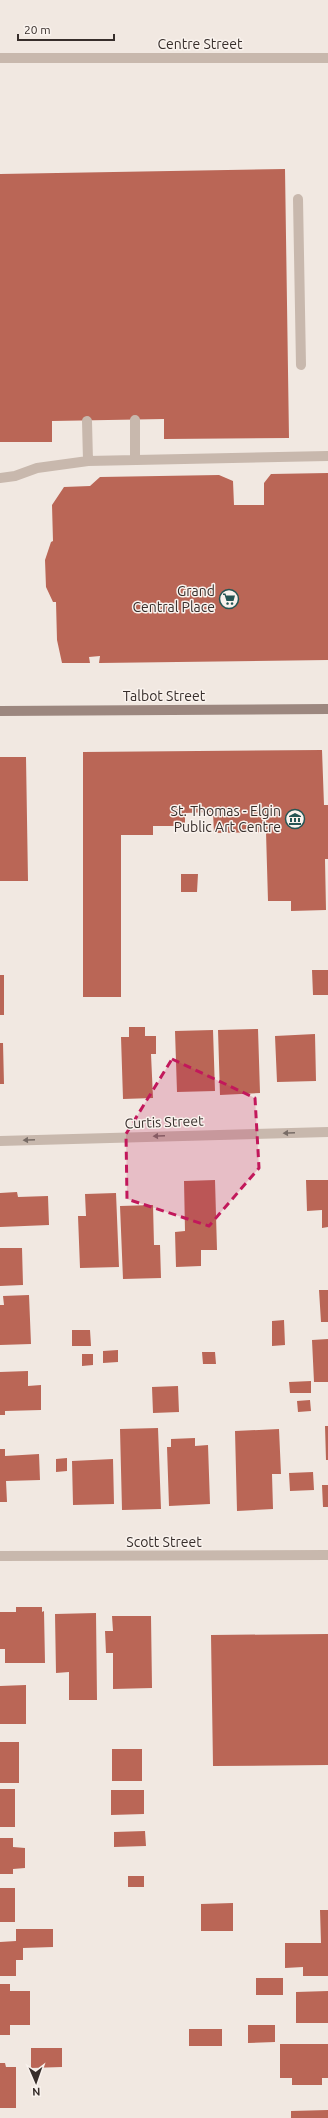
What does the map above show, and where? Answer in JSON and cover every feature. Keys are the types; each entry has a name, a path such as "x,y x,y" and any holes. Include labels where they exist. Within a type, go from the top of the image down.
{"main road":[{"name":"Talbot Street","path":"0,711 328,709"}],"street":[{"name":"Centre Street","path":"0,58 328,58"},
{"path":"298,199 301,365"},
{"path":"135,420 135,459"},
{"path":"87,421 88,460"},
{"path":"0,478 15,476 37,468 88,460 328,456"},
{"name":"Curtis Street","path":"0,1141 328,1132"},
{"name":"Scott Street","path":"0,1556 328,1555"}],"highlighted area":[{"path":"172,1059 255,1098 259,1168 209,1226 127,1199 126,1134"}],"building":[{"path":"285,169 289,438 164,439 164,419 52,421 52,442 0,442 0,174"},
{"path":"328,473 328,660 99,663 100,656 89,657 90,663 62,663 57,640 56,602 53,602 46,587 45,560 51,542 53,541 52,505 64,487 90,486 100,477 219,475 233,481 234,505 264,505 264,483 271,474"},
{"path":"322,750 324,805 328,805 328,859 325,859 326,910 291,911 291,901 268,901 266,832 214,833 213,812 185,813 185,826 153,826 153,835 121,835 121,997 83,997 83,752"},
{"path":"0,757 26,757 28,881 0,881"},
{"path":"181,874 198,874 197,892 181,892"},
{"path":"312,970 328,970 328,995 313,995"},
{"path":"0,975 4,975 4,1015 0,1015"},
{"path":"129,1027 145,1027 145,1036 156,1036 156,1054 151,1054 153,1098 123,1099 121,1037 129,1037"},
{"path":"258,1029 260,1093 220,1095 218,1030"},
{"path":"213,1030 215,1091 177,1092 175,1031"},
{"path":"315,1034 316,1081 277,1082 275,1036"},
{"path":"0,1043 3,1043 4,1084 0,1084"},
{"path":"215,1180 217,1250 201,1250 201,1266 176,1267 175,1232 185,1231 184,1181"},
{"path":"306,1180 328,1180 328,1227 322,1228 322,1210 307,1211"},
{"path":"17,1192 18,1197 48,1196 49,1225 0,1227 0,1193"},
{"path":"116,1193 119,1267 80,1268 78,1216 86,1216 85,1194"},
{"path":"153,1205 154,1245 160,1245 161,1278 123,1279 120,1206"},
{"path":"0,1248 22,1248 23,1285 0,1286"},
{"path":"319,1290 328,1290 328,1322 321,1322"},
{"path":"29,1295 31,1344 0,1345 0,1305 4,1305 3,1296"},
{"path":"284,1320 285,1345 272,1346 272,1321"},
{"path":"72,1330 90,1330 91,1346 72,1346"},
{"path":"328,1339 328,1382 314,1382 312,1340"},
{"path":"118,1350 118,1362 103,1363 103,1351"},
{"path":"202,1352 215,1352 216,1364 203,1364"},
{"path":"82,1354 93,1354 93,1365 82,1366"},
{"path":"28,1371 28,1386 41,1385 41,1410 5,1411 5,1415 0,1415 0,1372"},
{"path":"311,1381 311,1393 290,1393 289,1382"},
{"path":"178,1386 179,1412 153,1413 152,1387"},
{"path":"310,1400 311,1411 298,1412 297,1401"},
{"path":"325,1426 328,1426 328,1460 326,1460"},
{"path":"158,1428 161,1509 122,1510 120,1429"},
{"path":"279,1429 281,1474 272,1474 273,1509 237,1511 235,1431"},
{"path":"195,1438 195,1446 208,1445 210,1504 169,1506 167,1447 171,1447 171,1439"},
{"path":"0,1449 5,1449 5,1456 39,1454 40,1480 6,1481 7,1502 0,1502"},
{"path":"67,1458 67,1471 56,1472 56,1459"},
{"path":"113,1459 114,1504 73,1505 72,1461"},
{"path":"313,1472 314,1490 290,1491 289,1473"},
{"path":"322,1485 328,1485 328,1507 323,1507"},
{"path":"16,1607 42,1607 42,1612 44,1611 45,1663 5,1663 5,1649 0,1649 0,1612 16,1612"},
{"path":"96,1613 97,1700 69,1700 69,1672 56,1673 55,1614"},
{"path":"112,1616 151,1616 152,1688 113,1689 113,1653 106,1653 105,1631 113,1631"},
{"path":"328,1634 328,1765 213,1766 211,1635"},
{"path":"26,1685 26,1724 0,1724 0,1686"},
{"path":"0,1742 19,1742 19,1783 0,1783"},
{"path":"112,1749 142,1749 142,1781 112,1781"},
{"path":"0,1789 15,1789 15,1827 0,1827"},
{"path":"111,1790 144,1790 144,1814 111,1815"},
{"path":"145,1831 146,1846 114,1847 114,1832"},
{"path":"0,1838 13,1838 13,1847 25,1848 25,1868 13,1869 13,1874 0,1874"},
{"path":"128,1876 144,1876 144,1887 128,1887"},
{"path":"0,1888 15,1888 15,1922 0,1922"},
{"path":"233,1903 233,1931 201,1931 201,1904"},
{"path":"320,1910 328,1910 328,1976 303,1976 303,1967 285,1968 285,1943 321,1943"},
{"path":"16,1929 53,1929 53,1947 23,1948 23,1960 16,1960 16,1976 0,1976 0,1942 16,1941"},
{"path":"256,1978 283,1978 283,1995 256,1995"},
{"path":"0,1984 10,1984 10,1991 30,1991 30,2025 10,2025 10,2035 0,2035"},
{"path":"328,1991 328,2023 296,2023 296,1992"},
{"path":"248,2025 275,2025 275,2042 248,2043"},
{"path":"189,2029 222,2029 222,2046 189,2046"},
{"path":"280,2044 328,2044 328,2078 322,2078 322,2085 292,2085 292,2078 280,2078"},
{"path":"31,2048 62,2048 62,2067 31,2068"},
{"path":"0,2063 5,2063 6,2067 16,2067 16,2108 0,2108"},
{"path":"328,2110 328,2118 291,2118 291,2111"}],"place":[{"name":"Grand Central Place","path":"229,599"},
{"name":"St. Thomas - Elgin Public Art Centre","path":"295,819"}]}
